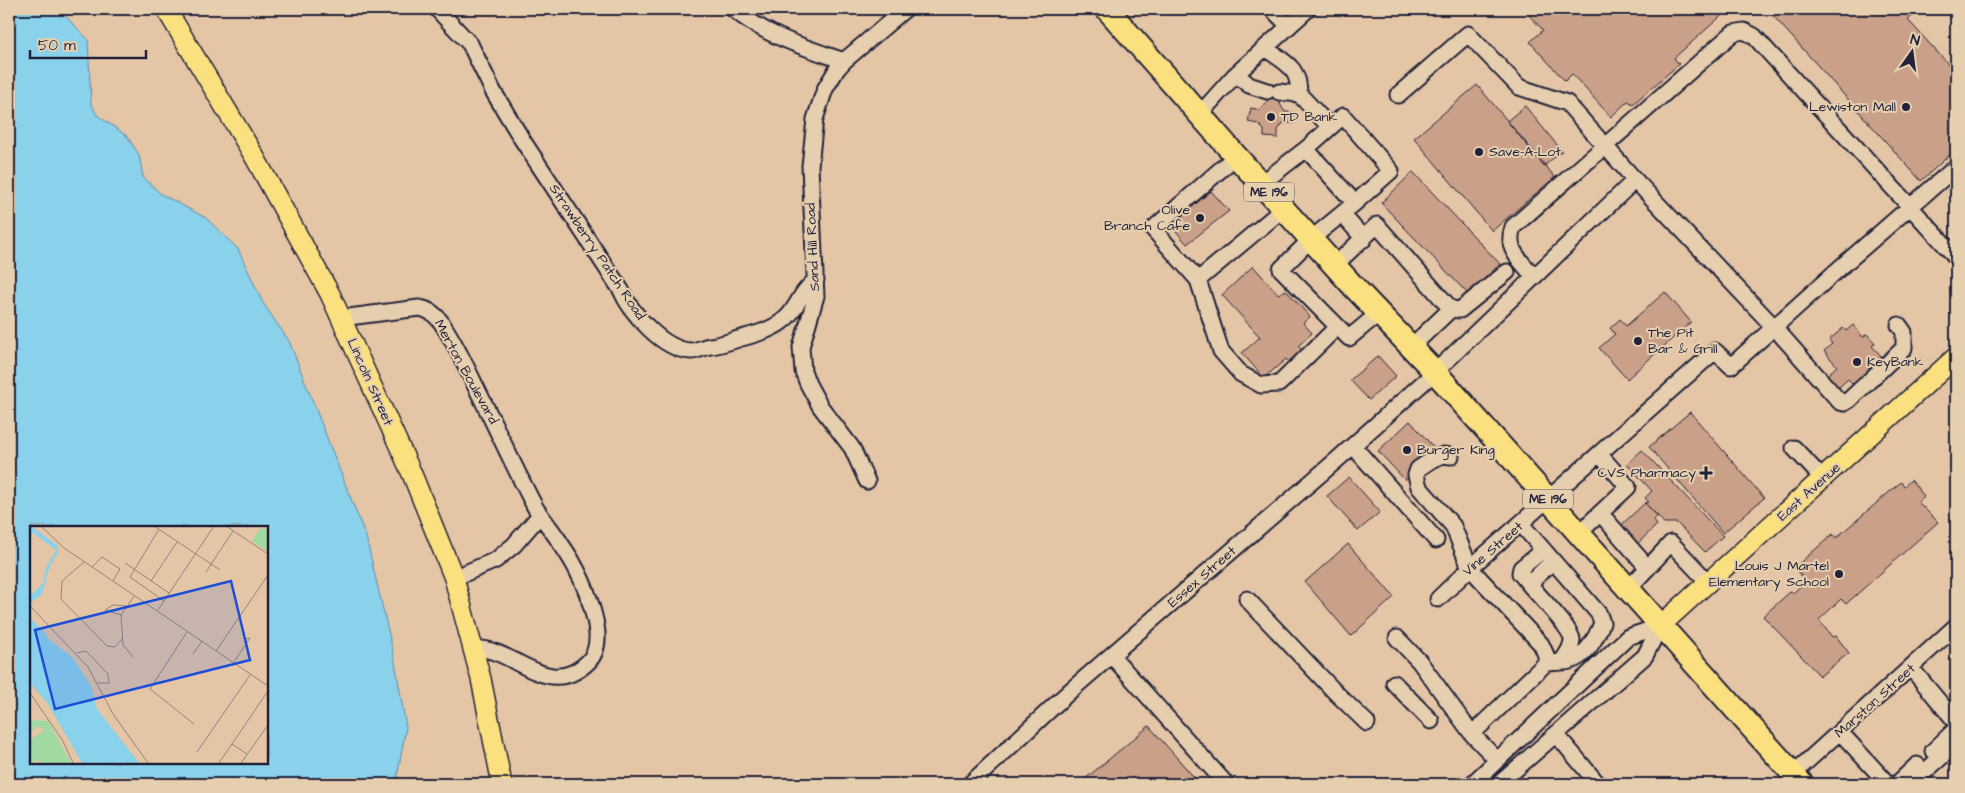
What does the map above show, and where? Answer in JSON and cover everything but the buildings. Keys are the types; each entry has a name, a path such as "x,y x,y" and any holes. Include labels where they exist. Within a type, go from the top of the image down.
{"highway":[{"name":"ME 196","path":"1108,9 1283,209 1435,372 1798,779"}],"main road":[{"name":"Lincoln Street","path":"166,9 253,154 341,318 412,474 454,578 481,679 502,784"},
{"name":"East Avenue","path":"1660,626 1956,357"}],"street":[{"name":"Strawberry Patch Road","path":"437,9 470,44 518,132 621,290 625,300 643,322 664,341 690,351 710,346 720,346 769,329 786,319 805,290 816,280"},
{"path":"733,9 747,21 782,40 844,61"},
{"name":"Sand Hill Road","path":"867,481 852,448 820,406 803,370 801,347 803,335 815,301 816,280 813,248 811,147 819,104 825,89 837,69 905,9"},
{"path":"1272,9 1289,26"},
{"path":"1200,114 1236,74 1308,9"},
{"path":"1534,277 1510,246 1510,236 1513,227 1733,32 1744,31 1754,36 1956,257"},
{"path":"1398,94 1468,34 1519,86 1567,103 1634,180 1774,327 1840,402 1844,403 1904,348 1904,332 1899,325"},
{"path":"1265,48 1294,69 1299,79 1299,94"},
{"path":"1236,74 1260,91 1299,94 1330,127"},
{"path":"1262,183 1343,116 1391,171 1356,203 1311,239 1281,269 1349,338 1379,313"},
{"path":"1306,148 1356,203"},
{"path":"1236,156 1153,229 1198,280 1221,351 1241,374 1261,385 1278,384 1337,327"},
{"path":"1774,327 1956,167"},
{"name":"Essex Street","path":"970,784 1112,656 1435,372 1634,180"},
{"path":"1198,280 1283,209"},
{"path":"1342,214 1364,239"},
{"path":"1335,265 1377,225 1451,309 1460,310 1507,272"},
{"name":"Merton Boulevard","path":"341,318 419,308 427,309 437,318 467,368 540,515 563,546 586,590 597,628 597,642 591,658 586,664 572,672 559,676 549,676 537,673 491,651 482,648 473,649"},
{"path":"1411,347 1451,309"},
{"name":"Vine Street","path":"1438,599 1470,568 1716,351 1731,366 1774,327"},
{"path":"1353,446 1436,540"},
{"path":"1794,448 1823,479"},
{"path":"1451,456 1443,455 1433,458 1418,469 1416,475 1419,487 1453,526 1470,568 1541,644 1546,655 1546,663"},
{"path":"1579,533 1628,487 1600,455"},
{"path":"1600,513 1648,568"},
{"path":"454,578 496,560 514,545 540,515"},
{"path":"1472,734 1546,663 1571,661 1586,650 1596,638 1602,623 1599,614 1521,524"},
{"path":"1628,589 1671,543 1708,582"},
{"path":"1548,556 1529,584 1566,626 1572,638 1571,646 1562,661"},
{"path":"1247,599 1367,723"},
{"path":"1499,784 1645,656 1660,626"},
{"path":"1472,784 1628,637 1660,626"},
{"name":"Marston Street","path":"1798,779 1840,732 1956,626"},
{"path":"1397,638 1419,661 1472,734 1498,760"},
{"path":"1112,656 1226,784"},
{"path":"1911,668 1956,722"},
{"path":"1394,684 1431,721"},
{"path":"1933,751 1956,729"},
{"path":"1840,732 1888,784"},
{"path":"1556,734 1598,784"},
{"path":"1911,784 1956,744"},
{"path":"1896,784 1920,762"}],"water":[{"path":"9,9 58,9 88,39 91,103 97,115 127,136 139,155 143,177 161,194 206,218 238,249 263,303 289,341 366,537 394,656 406,727 396,784 9,784"}],"place":[{"name":"Lewiston Mall","path":"1906,107"},
{"name":"TD Bank","path":"1271,117"},
{"name":"Save-A-Lot","path":"1479,152"},
{"name":"Olive Branch Cafe","path":"1200,218"},
{"name":"The Pit Bar & Grill","path":"1638,341"},
{"name":"KeyBank","path":"1857,362"},
{"name":"Burger King","path":"1407,450"},
{"name":"CVS Pharmacy","path":"1706,473"},
{"name":"Louis J Martel Elementary School","path":"1839,574"}]}
